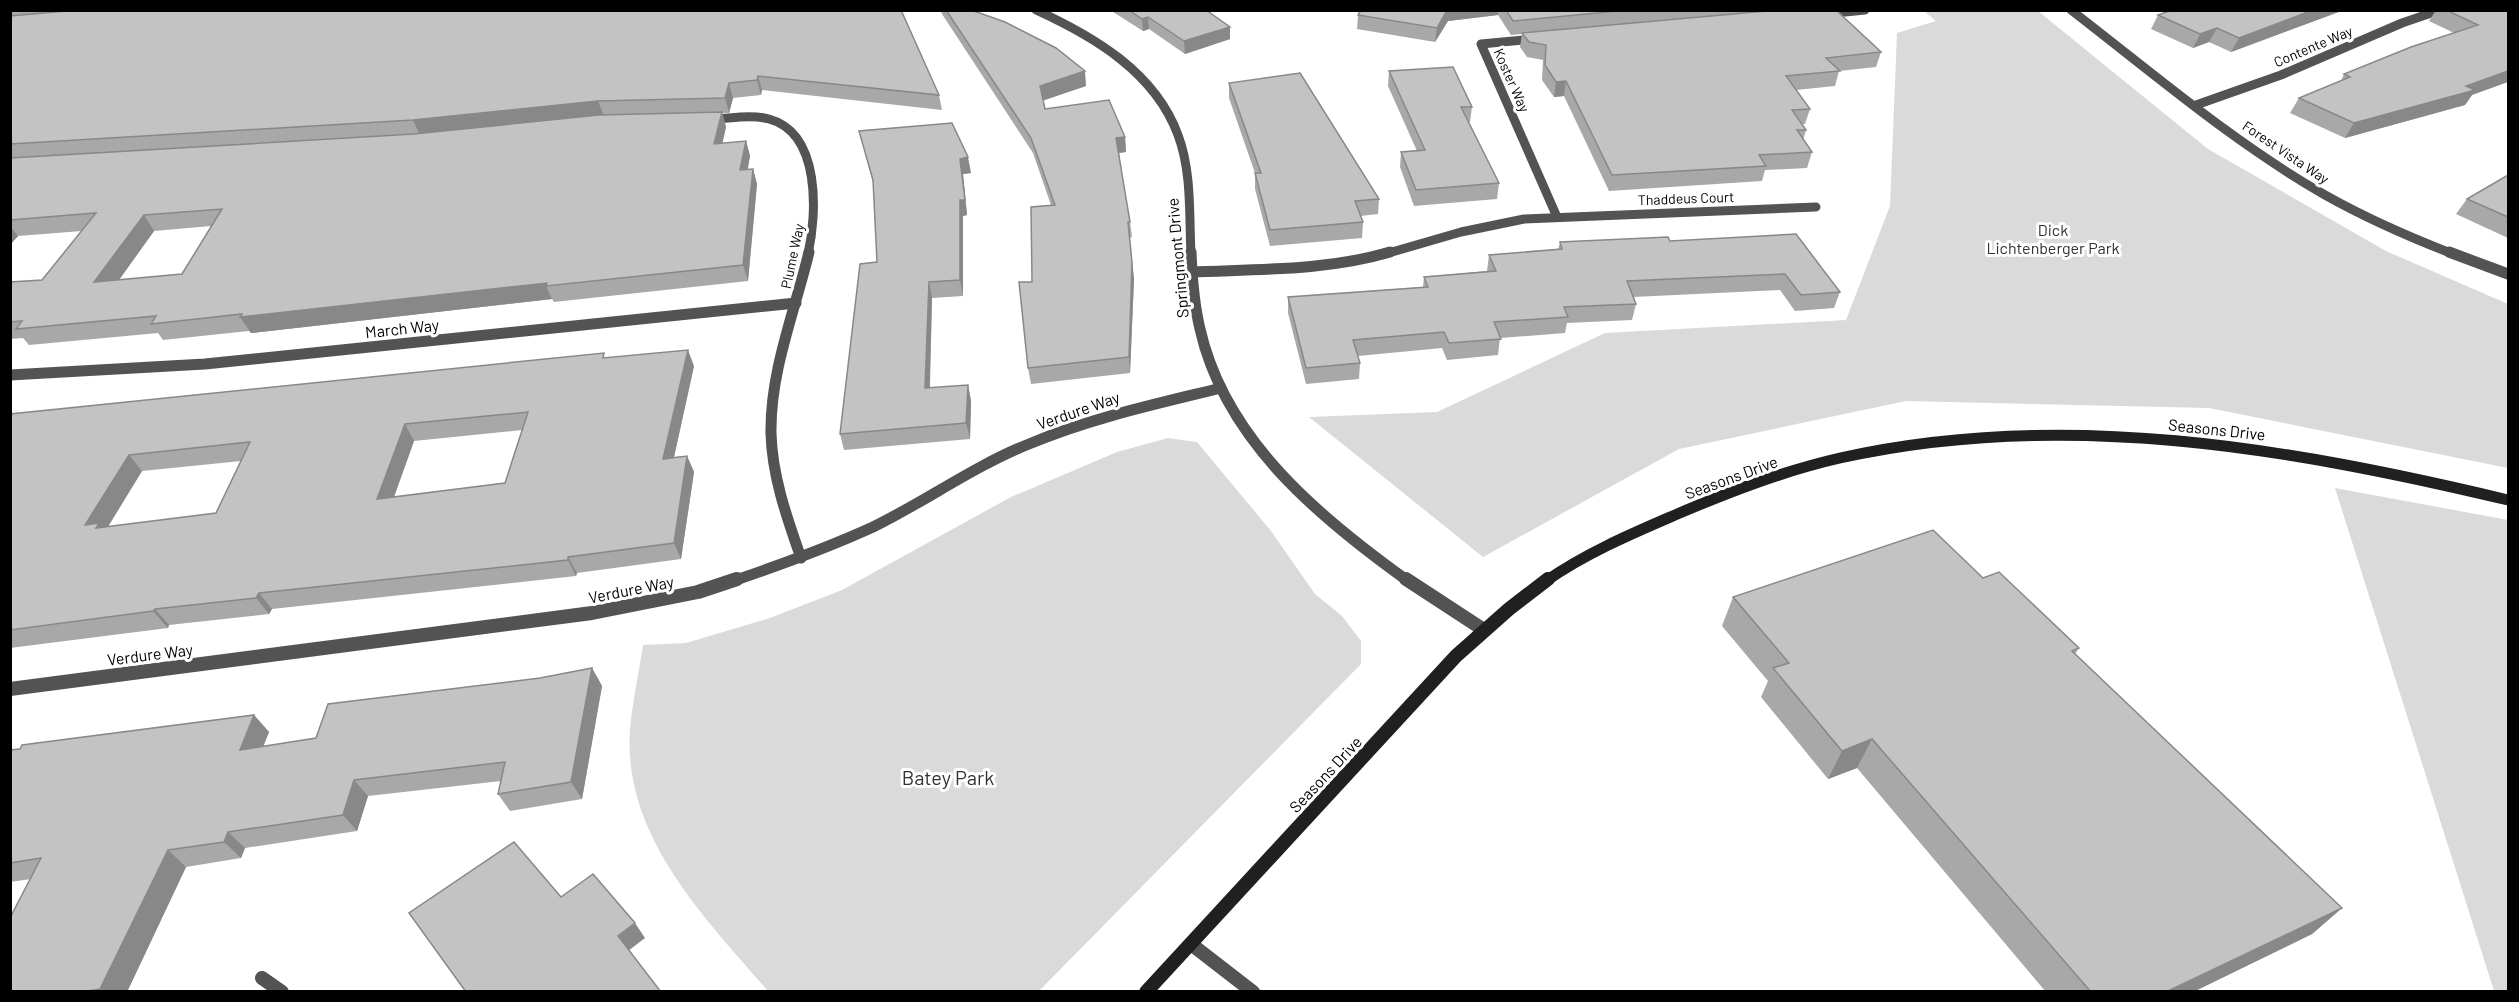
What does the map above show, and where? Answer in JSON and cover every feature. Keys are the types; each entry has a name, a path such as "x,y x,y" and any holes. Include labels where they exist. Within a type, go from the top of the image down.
{"street":[{"name":"Springmont Drive","path":"1036,10 1076,29 1112,52 1142,78 1165,108 1174,125 1185,161 1191,272 1199,333 1221,388 1242,425 1289,483 1319,513 1391,571 1484,630"},
{"path":"1819,15 1865,10"},
{"name":"Forest Vista Way","path":"2071,10 2278,166 2349,208 2431,246 2508,274"},
{"name":"Contente Way","path":"2196,105 2281,75 2402,23 2440,10"},
{"name":"Koster Way","path":"1551,38 1481,44 1557,217"},
{"name":"Plume Way","path":"694,119 771,119 793,132 802,148 813,186 814,226 776,386 771,441 779,498 801,558"},
{"name":"Thaddeus Court","path":"1557,217 1816,207"},
{"path":"1191,272 1287,268 1363,260 1494,224 1557,217"},
{"name":"March Way","path":"10,375 205,364 796,303"},
{"name":"Verdure Way","path":"10,689 602,612 699,592 801,558 874,526 954,481 1029,444 1106,416 1221,388"},
{"name":"Seasons Drive","path":"1146,992 1456,656 1484,630 1566,568 1635,532 1710,500 1788,474 1865,453 1956,441 2090,436 2193,442 2279,452 2382,470 2508,500"},
{"path":"1191,944 1253,992"},
{"path":"262,978 282,992"}],"green space":[{"name":"Dick Lichtenberger Park","path":"1924,11 2038,11 2208,149 2386,251 2508,304 2508,468 2209,408 1906,401 1679,449 1483,557 1309,417 1437,412 1605,333 1846,320 1890,206 1897,33 1936,21"},
{"name":"Batey Park","path":"1168,438 1197,442 1271,531 1315,594 1342,616 1361,641 1361,664 1039,991 768,991 719,934 673,873 654,840 640,806 631,769 630,731 643,645 686,643 770,618 842,590 1011,497 1117,452"},
{"path":"2335,488 2508,520 2508,991 2494,991"}],"building":[{"path":"78,10 901,10 939,95 758,76 757,80 729,83 725,98 598,101 413,120 10,144 10,16"},
{"path":"946,10 971,10 1005,22 1056,48 1085,71 1040,86 1045,109 1109,100 1125,137 1116,138 1130,222 1128,222 1132,263 1129,357 1028,368 1019,282 1032,282 1031,207 1055,205 1031,138"},
{"path":"1129,10 1206,10 1230,27 1184,41 1148,17 1142,19"},
{"path":"1361,10 1447,10 1437,28 1358,15"},
{"path":"1506,10 1628,10 1513,21"},
{"path":"1778,10 1836,10 1881,52 1826,58 1840,71 1786,76 1810,109 1792,110 1806,130 1797,130 1812,152 1759,155 1766,166 1612,175 1566,81 1556,82 1545,65 1546,45 1529,42 1522,33"},
{"path":"2172,10 2313,10 2239,38 2217,28 2200,34 2158,15"},
{"path":"2446,10 2508,10 2508,71 2466,86 2475,90 2354,123 2299,98 2350,77 2344,74 2411,47 2478,25"},
{"path":"1453,67 1472,107 1461,107 1499,183 1416,190 1401,152 1425,150 1389,71"},
{"path":"1300,73 1379,199 1355,201 1363,222 1270,230 1255,173 1261,173 1229,83"},
{"path":"722,112 714,144 746,141 740,170 753,169 743,265 546,286 547,283 240,317 242,314 151,324 156,316 16,329 22,321 10,322 10,282 42,280 96,213 10,220 10,158 414,134 599,115","holes":["222,209 182,274 94,282 144,215"]},
{"path":"952,123 968,157 960,159 965,200 960,200 960,280 929,282 925,388 968,385 966,423 840,434 860,264 877,262 873,180 859,131"},
{"path":"2508,175 2508,217 2467,199"},
{"path":"1796,234 1840,292 1801,295 1785,274 1627,281 1636,304 1564,307 1568,317 1494,322 1501,339 1449,343 1444,332 1353,340 1360,363 1306,368 1288,297 1428,287 1424,277 1496,271 1489,255 1562,249 1560,242 1668,237 1670,241"},
{"path":"688,350 663,459 687,456 674,543 568,557 568,560 259,593 256,598 155,609 10,630 10,414 604,353 603,358","holes":["528,412 505,483 377,499 405,424","250,442 216,513 96,528 99,523 85,525 129,455"]},
{"path":"1933,530 1983,578 1999,572 2079,648 2072,651 2342,908 2166,992 2091,992 1872,739 1842,751 1773,668 1789,663 1733,597"},
{"path":"592,668 571,782 498,794 505,762 354,780 343,815 228,832 224,842 168,850 100,989 87,992 10,992 10,918 41,858 10,863 10,750 20,749 22,745 254,715 240,750 316,738 328,704 540,678"},
{"path":"514,842 561,897 593,874 635,923 618,936 661,992 466,992 409,913"}]}
